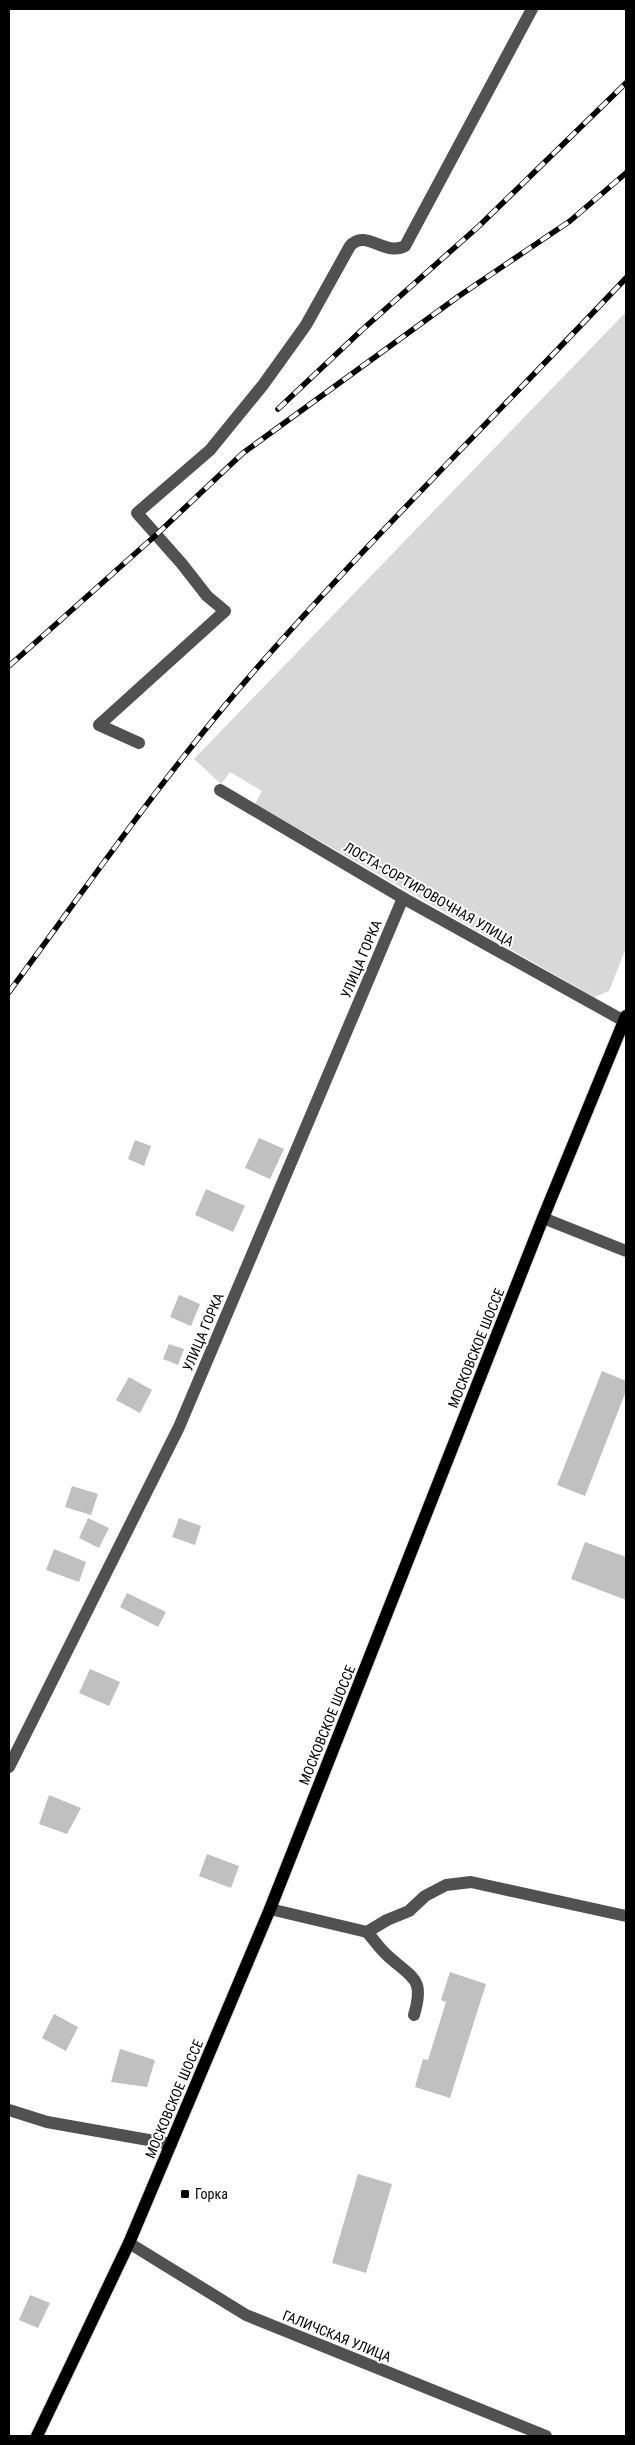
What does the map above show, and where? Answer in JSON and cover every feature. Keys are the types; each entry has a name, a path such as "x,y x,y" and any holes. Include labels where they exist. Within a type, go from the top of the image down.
{"main road":[{"name":"МОСКОВСКОЕ ШОССЕ","path":"41,2435 129,2243 270,1909 543,1218 625,1018"}],"street":[{"path":"140,743 99,725 224,611 206,596 174,553 137,513 210,450 263,386 306,325 355,240 363,239 389,249 398,250 405,246 532,9"},
{"name":"ЛОСТА-СОРТИРОВОЧНАЯ УЛИЦА","path":"220,790 403,898 625,1018"},
{"name":"УЛИЦА ГОРКА","path":"9,1767 179,1427 403,898"},
{"path":"543,1218 626,1252"},
{"path":"367,1932 387,1920 409,1911 424,1896 446,1885 471,1882 626,1916"},
{"path":"270,1909 367,1932 386,1954 415,1978 420,1996 414,2015"},
{"path":"9,2110 46,2122 171,2144"},
{"name":"ГАЛИЧСКАЯ УЛИЦА","path":"129,2243 246,2316 546,2436"}],"shaded area":[{"path":"626,312 626,948 609,991 594,997 255,804 262,791 230,772 221,784 194,759"}],"building":[{"path":"259,1138 284,1149 270,1179 245,1168"},
{"path":"135,1140 151,1146 144,1166 128,1159"},
{"path":"206,1189 245,1206 233,1232 195,1215"},
{"path":"179,1295 200,1304 191,1326 170,1317"},
{"path":"169,1344 184,1349 178,1365 163,1359"},
{"path":"602,1371 626,1381 626,1391 585,1496 557,1485"},
{"path":"129,1377 152,1390 140,1413 116,1400"},
{"path":"72,1486 98,1494 91,1515 65,1507"},
{"path":"88,1518 109,1528 99,1548 79,1538"},
{"path":"179,1518 201,1526 195,1545 172,1537"},
{"path":"585,1542 626,1557 626,1600 571,1579"},
{"path":"54,1549 86,1562 79,1582 46,1570"},
{"path":"127,1593 166,1612 158,1627 120,1607"},
{"path":"90,1669 120,1682 109,1706 79,1693"},
{"path":"49,1795 81,1808 67,1834 39,1824"},
{"path":"207,1854 239,1866 231,1888 199,1876"},
{"path":"450,1972 486,1984 450,2098 415,2087 423,2059 428,2060 446,2002 441,2000"},
{"path":"54,2014 78,2027 66,2051 42,2038"},
{"path":"120,2049 155,2060 147,2087 111,2082"},
{"path":"358,2174 392,2184 366,2273 332,2263"},
{"path":"30,2295 50,2303 38,2328 19,2320"}],"railway":[{"path":"278,409 363,329 479,226 626,83"},
{"path":"9,666 156,535 243,453 459,296 570,221 626,173"},
{"path":"9,992 164,782 263,661 397,516 626,278"}],"place":[{"name":"Горка","path":"185,2194"}]}
